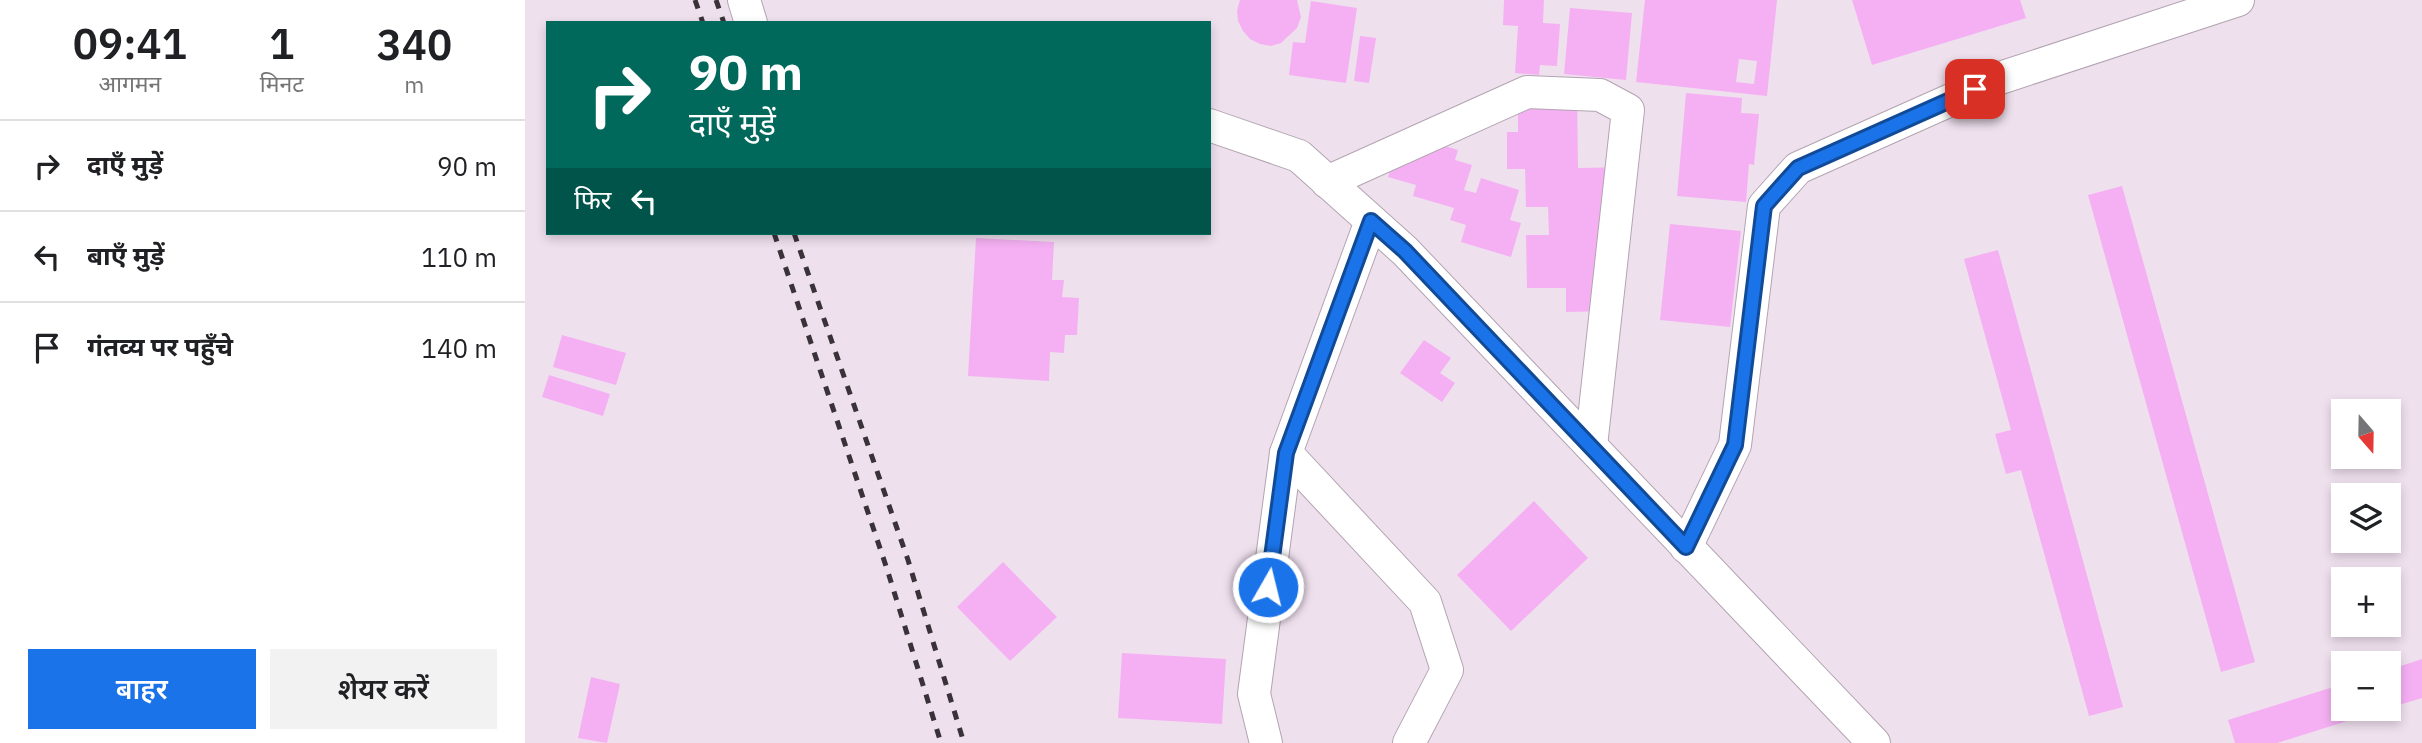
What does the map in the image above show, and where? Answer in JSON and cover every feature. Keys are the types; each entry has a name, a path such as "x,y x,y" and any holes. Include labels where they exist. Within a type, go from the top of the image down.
{"street":[{"path":"744,0 750,21"},
{"path":"1686,547 1735,445 1764,206 1798,168 2000,78 2238,0"},
{"path":"1327,182 1527,92 1600,95 1628,110 1591,446"},
{"path":"1211,126 1299,156 1405,251 1874,743"},
{"path":"1266,743 1254,694 1286,453 1371,221"},
{"path":"1286,453 1425,602 1447,670 1409,743"}],"building":[{"path":"1240,0 1297,0 1301,17 1297,28 1281,43 1271,46 1260,44 1250,39 1238,21"},
{"path":"1504,0 1544,0 1543,23 1560,24 1557,66 1540,65 1539,75 1515,73 1518,26 1503,25"},
{"path":"1645,0 1777,0 1767,96 1636,82","holes":["1739,59 1757,61 1754,84 1736,82"]},
{"path":"1852,0 2020,0 2026,18 1872,65"},
{"path":"1311,1 1357,8 1346,83 1289,75 1293,42 1305,43"},
{"path":"1570,8 1632,13 1626,80 1564,74"},
{"path":"1360,36 1376,38 1369,83 1354,81"},
{"path":"1577,88 1578,168 1629,167 1610,311 1566,312 1566,288 1527,288 1526,235 1549,235 1548,207 1526,207 1525,169 1507,169 1507,132 1518,132 1518,109 1552,108"},
{"path":"1686,93 1742,98 1741,113 1759,114 1754,165 1749,164 1746,202 1677,196"},
{"path":"1401,133 1458,150 1455,160 1472,165 1464,190 1476,193 1481,178 1519,190 1510,220 1521,223 1511,257 1461,242 1466,225 1450,220 1454,208 1413,196 1416,185 1388,177"},
{"path":"2122,186 2255,662 2221,672 2088,195"},
{"path":"1670,224 1741,231 1730,327 1660,320"},
{"path":"976,238 1054,242 1052,280 1064,280 1062,297 1079,298 1077,335 1065,335 1064,353 1050,352 1049,381 968,376"},
{"path":"1998,250 2123,707 2089,716 2021,470 2006,474 1995,434 2011,430 1964,259"},
{"path":"562,335 626,353 616,385 553,367"},
{"path":"1424,340 1451,358 1440,373 1455,383 1442,402 1400,373"},
{"path":"549,375 610,394 603,416 542,397"},
{"path":"1534,501 1588,558 1511,631 1457,575"},
{"path":"1003,562 1057,617 1010,661 957,607"},
{"path":"1122,653 1226,659 1222,724 1118,718"},
{"path":"2422,659 2422,698 2401,704 2401,666"},
{"path":"591,677 620,684 607,743 578,738"},
{"path":"2331,688 2331,721 2347,721 2277,743 2235,743 2228,720"}],"railway":[{"path":"695,0 702,21"},
{"path":"716,0 723,21"},
{"path":"775,235 887,569 941,743"},
{"path":"795,235 908,560 964,743"}],"route":[{"path":"1268,587 1286,453 1371,221 1405,251 1686,547 1735,445 1764,206 1798,168 1975,89"}]}
